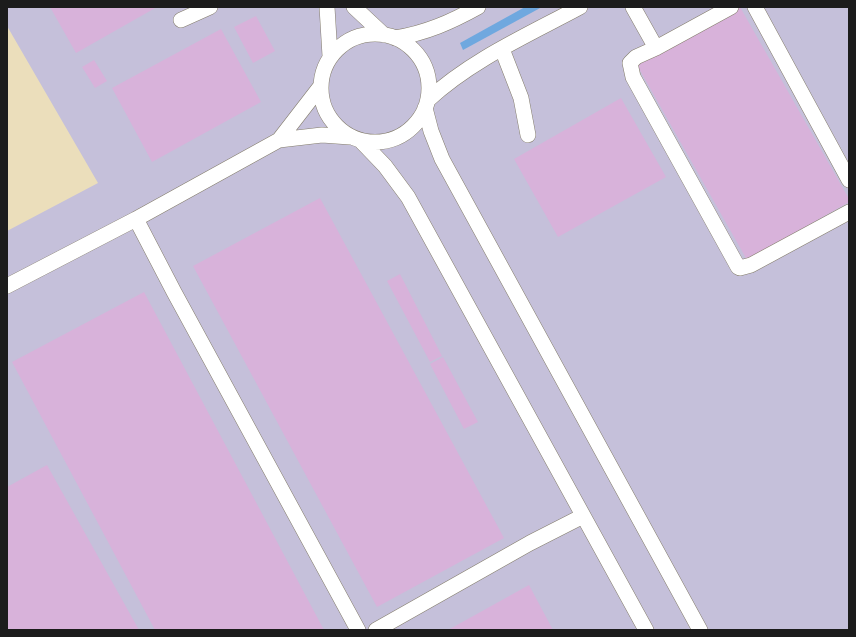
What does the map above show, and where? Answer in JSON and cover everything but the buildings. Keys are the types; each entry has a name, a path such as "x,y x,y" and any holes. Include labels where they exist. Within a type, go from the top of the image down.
{"street":[{"path":"181,20 210,7"},
{"path":"327,7 330,56"},
{"path":"354,7 390,36 413,50 425,68 428,79 426,104 431,132 442,159 700,630"},
{"path":"478,7 440,26 419,34 390,36 369,34 354,38 341,46 330,56 323,71 320,87 324,107 334,124 356,139 385,166 408,197 646,630"},
{"path":"7,286 136,219 279,140 322,135 380,142 399,137 415,125 426,104 446,83 467,68 580,7"},
{"path":"633,7 656,48"},
{"path":"731,7 656,48 636,57 630,63 633,77 738,267 740,268 751,265 849,212"},
{"path":"755,7 849,180"},
{"path":"502,49 521,98 528,135"},
{"path":"279,140 320,87"},
{"path":"136,219 174,292 358,630"},
{"path":"376,630 530,543 583,516"}],"shaded area":[{"path":"7,7 849,7 849,630 7,630 7,231 98,183 7,26"}],"water":[{"path":"525,7 542,7 463,50 460,43"}]}
